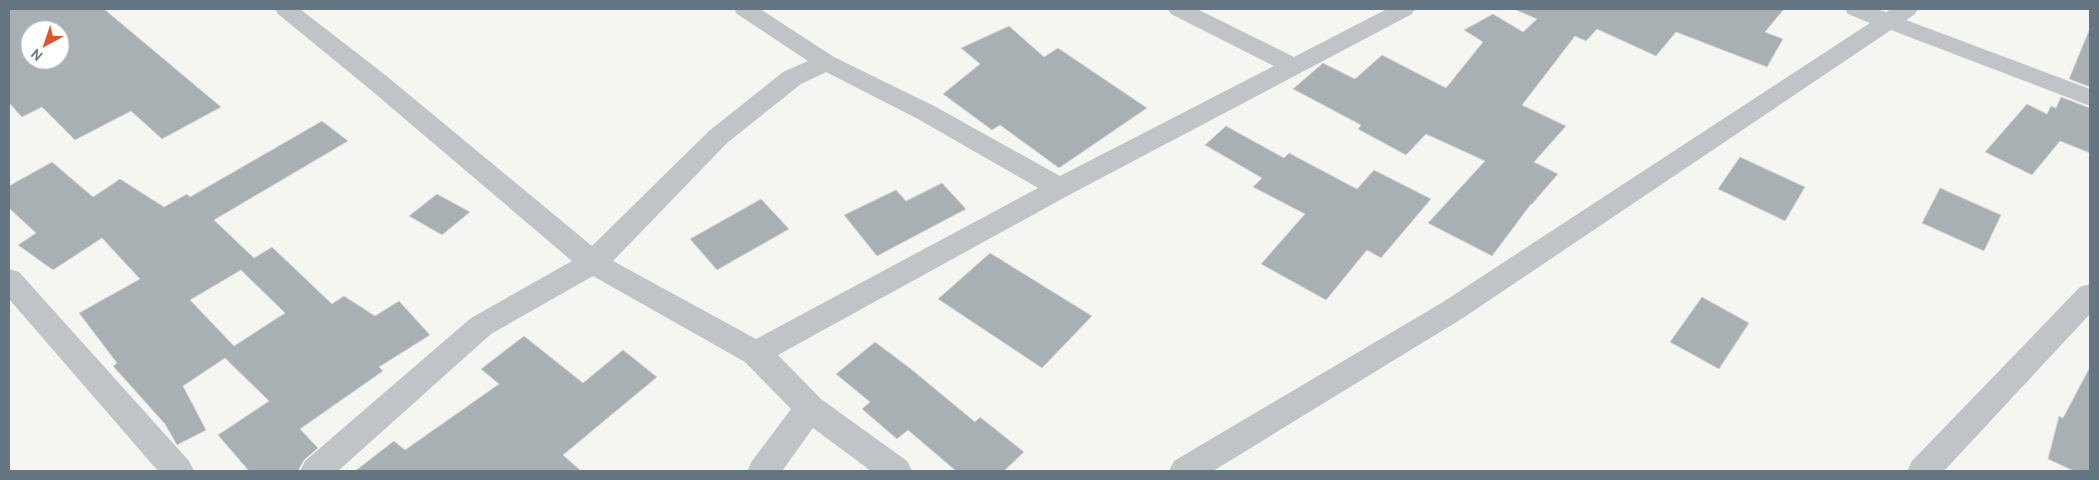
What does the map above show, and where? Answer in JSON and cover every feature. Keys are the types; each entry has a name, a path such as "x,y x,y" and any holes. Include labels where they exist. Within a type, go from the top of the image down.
{"street":[{"path":"286,9 376,80 593,264 756,353 810,408 896,471"},
{"path":"745,9 826,62 927,113 1060,188"},
{"path":"1180,9 1293,66"},
{"path":"756,353 1060,188 1404,9"},
{"path":"1856,9 1898,15 2090,98"},
{"path":"1184,471 1453,310 1898,15"},
{"path":"316,471 480,326 593,264 718,137 792,78 826,62"},
{"path":"9,280 178,471"},
{"path":"1923,471 2090,295"},
{"path":"763,471 810,408"}],"building":[{"path":"9,9 104,9 221,107 162,139 131,111 75,140 42,107 22,117 9,103"},
{"path":"1514,9 1784,9 1765,32 1783,39 1767,67 1676,32 1656,56 1597,29 1586,41 1575,36 1522,105 1566,126 1534,162 1558,174 1531,204 1492,256 1428,223 1485,161 1426,134 1406,155 1358,129 1361,125 1293,89 1323,63 1355,79 1382,55 1446,88 1483,42 1464,30 1493,14 1523,32 1537,19"},
{"path":"1009,26 1044,57 1058,48 1147,108 1059,168 1000,125 992,130 943,94 980,64 961,48"},
{"path":"2090,28 2090,87 2069,79"},
{"path":"2061,97 2090,108 2090,153 2060,141 2032,175 1985,152 2027,104 2047,114 2051,106 2056,108"},
{"path":"322,121 348,141 214,220 254,258 272,247 332,304 344,296 375,316 399,301 430,335 379,367 383,371 300,429 318,448 304,460 298,471 249,471 218,435 269,401 225,358 183,386 206,430 177,445 165,424 113,366 117,363 79,313 140,279 102,238 53,270 18,245 36,233 9,208 9,186 52,162 93,197 120,179 164,207 187,194 190,197","holes":["241,270 285,313 234,346 190,300"]},
{"path":"1226,126 1284,158 1289,153 1357,189 1374,170 1431,199 1381,258 1367,250 1326,300 1261,264 1305,214 1253,187 1262,178 1205,145"},
{"path":"1740,157 1805,187 1785,221 1718,189"},
{"path":"942,183 966,209 877,256 844,215 896,190 906,201"},
{"path":"1940,188 2001,215 1984,251 1922,223"},
{"path":"437,194 470,212 442,235 409,216"},
{"path":"761,199 789,229 717,270 690,239"},
{"path":"990,253 1092,316 1042,368 938,299"},
{"path":"1702,297 1749,323 1719,369 1670,342"},
{"path":"524,336 583,383 623,350 657,377 563,455 581,471 355,471 394,441 405,450 499,384 481,369"},
{"path":"875,342 975,422 980,417 1024,452 1004,471 956,471 908,430 897,439 862,409 870,402 836,374"},
{"path":"2090,367 2090,471 2074,471 2048,459 2059,416 2063,418"}]}
